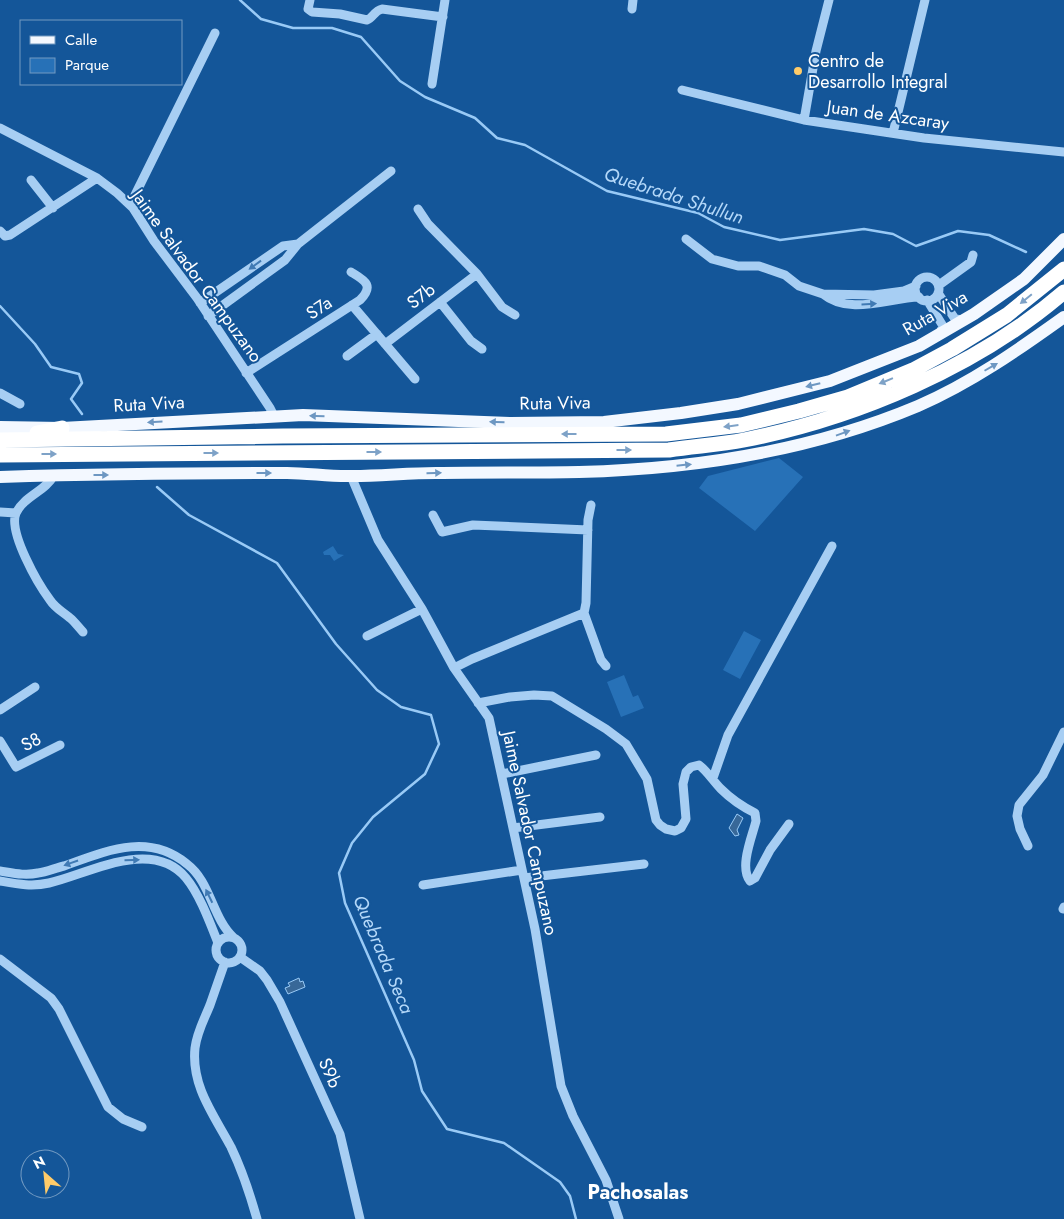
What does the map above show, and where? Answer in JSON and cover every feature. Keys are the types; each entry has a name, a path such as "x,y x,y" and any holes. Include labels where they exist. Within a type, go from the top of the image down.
{"highway":[{"name":"Ruta Viva","path":"0,440 666,434 741,425 848,397 913,370 952,349 1007,314 1064,269"},
{"path":"0,454 669,450 743,440 804,426 845,413 920,384 1017,328 1064,292"},
{"path":"0,440 62,428"}],"main road":[{"name":"Ruta Viva","path":"0,427 62,428 303,415 520,422 604,422 738,404 830,381 891,359 919,346 964,320 1024,279 1064,239"},
{"path":"0,476 291,473 351,476 436,473 581,472 662,467 730,460 781,450 831,437 919,406 1007,358 1064,317"}],"street":[{"path":"310,0 308,9 310,12 340,14 367,20 378,10 379,0"},
{"path":"432,84 445,0"},
{"path":"804,120 816,51 829,0"},
{"path":"893,133 924,0"},
{"path":"378,10 443,17"},
{"path":"129,204 216,33"},
{"name":"Juan de Azcaray","path":"682,90 740,109 804,120 893,133 925,133 1064,152"},
{"name":"Jaime Salvador Campuzano","path":"0,128 97,178 129,204 200,303 274,416"},
{"path":"208,316 285,260 298,244 391,171"},
{"path":"0,231 5,236 8,236 97,178"},
{"path":"31,180 53,208"},
{"path":"418,209 428,224 477,274 502,307 515,315"},
{"path":"686,239 712,259 738,266 759,266 785,276 799,286 823,294 874,295 904,291 916,286 921,279 929,277 936,281 938,289 955,319 964,320"},
{"path":"200,303 283,246 298,244"},
{"path":"823,294 832,301 850,304 871,304 906,297 935,298 938,289 971,262 973,255"},
{"path":"351,272 366,283 368,289 366,294 352,305"},
{"name":"S7b","path":"385,344 477,274"},
{"path":"916,286 917,294 923,299 943,326 939,334"},
{"path":"440,302 471,341 482,349"},
{"name":"S7a","path":"246,373 352,305 415,379"},
{"path":"347,356 376,334"},
{"path":"0,393 20,404"},
{"path":"54,475 48,483 26,500 16,513 15,529 29,565 50,601 83,632"},
{"name":"Jaime Salvador Campuzano","path":"351,476 378,540 422,609 454,668 489,718 535,929 561,1086 573,1116 606,1180 619,1219"},
{"path":"591,505 588,520 586,603 584,613 601,660 606,666"},
{"path":"0,512 16,513"},
{"path":"433,515 442,532 473,525 588,530"},
{"path":"712,778 728,735 832,546"},
{"path":"367,636 422,609"},
{"path":"454,668 584,613"},
{"path":"0,710 35,687"},
{"path":"478,703 510,697 552,696 606,729 626,744 647,779 656,820 666,829 675,831 681,828 686,819 683,784 686,772 691,767 699,765 721,789 755,814 756,821 745,866 746,875 750,881 755,878 770,850 789,824"},
{"path":"1028,846 1020,829 1017,816 1019,805 1043,775 1064,732"},
{"name":"S8","path":"0,742 16,767 60,745"},
{"path":"502,774 596,755"},
{"path":"513,828 600,817"},
{"path":"0,870 21,874 40,873 107,851 126,847 147,846 159,849 179,858 196,872 225,928 240,944 242,952 240,957 230,962 221,960 216,952 218,943 186,878 179,871 160,862 149,860 120,861 38,885 26,886 0,881"},
{"path":"423,885 644,864"},
{"path":"218,943 225,938 234,938"},
{"name":"S9b","path":"240,957 251,963 267,980 284,1011 338,1129 360,1219"},
{"path":"0,959 51,998 59,1009 108,1107 122,1119 142,1127"},
{"path":"225,962 210,1005 198,1031 195,1066 199,1086 209,1110 240,1167 257,1219"}],"green space":[{"path":"779,458 803,477 755,531 699,488 708,476"},
{"path":"333,546 338,554 344,555 334,561 330,555 324,555 323,552"},
{"path":"744,631 761,640 740,679 723,670"},
{"path":"624,675 633,697 638,695 644,708 621,717 607,682"}],"shaded area":[{"path":"737,814 743,818 737,830 739,835 735,836 729,828"},
{"path":"299,978 300,982 303,981 305,987 288,994 285,988 290,986 288,983"}],"waterway":[{"name":"Quebrada Shullun","path":"240,0 261,19 293,28 332,28 361,37 400,81 425,97 475,118 497,138 525,145 607,191 698,213 724,227 780,240 864,229 893,234 916,246 958,231 989,235 1026,252"},
{"name":"Quebrada Seca","path":"0,306 35,344 51,367 79,374 82,383 71,399 82,414"},
{"name":"Quebrada Seca","path":"157,487 189,515 277,563 336,644 377,690 401,707 431,715 439,744 425,774 373,817 352,843 339,873 345,903 414,1060 422,1091 447,1129 504,1143 560,1182 570,1196 576,1219"}],"place":[{"name":"Centro de Desarrollo Integral","path":"798,71"}],"district":[{"name":"Pachosalas","path":"638,1192"}]}
